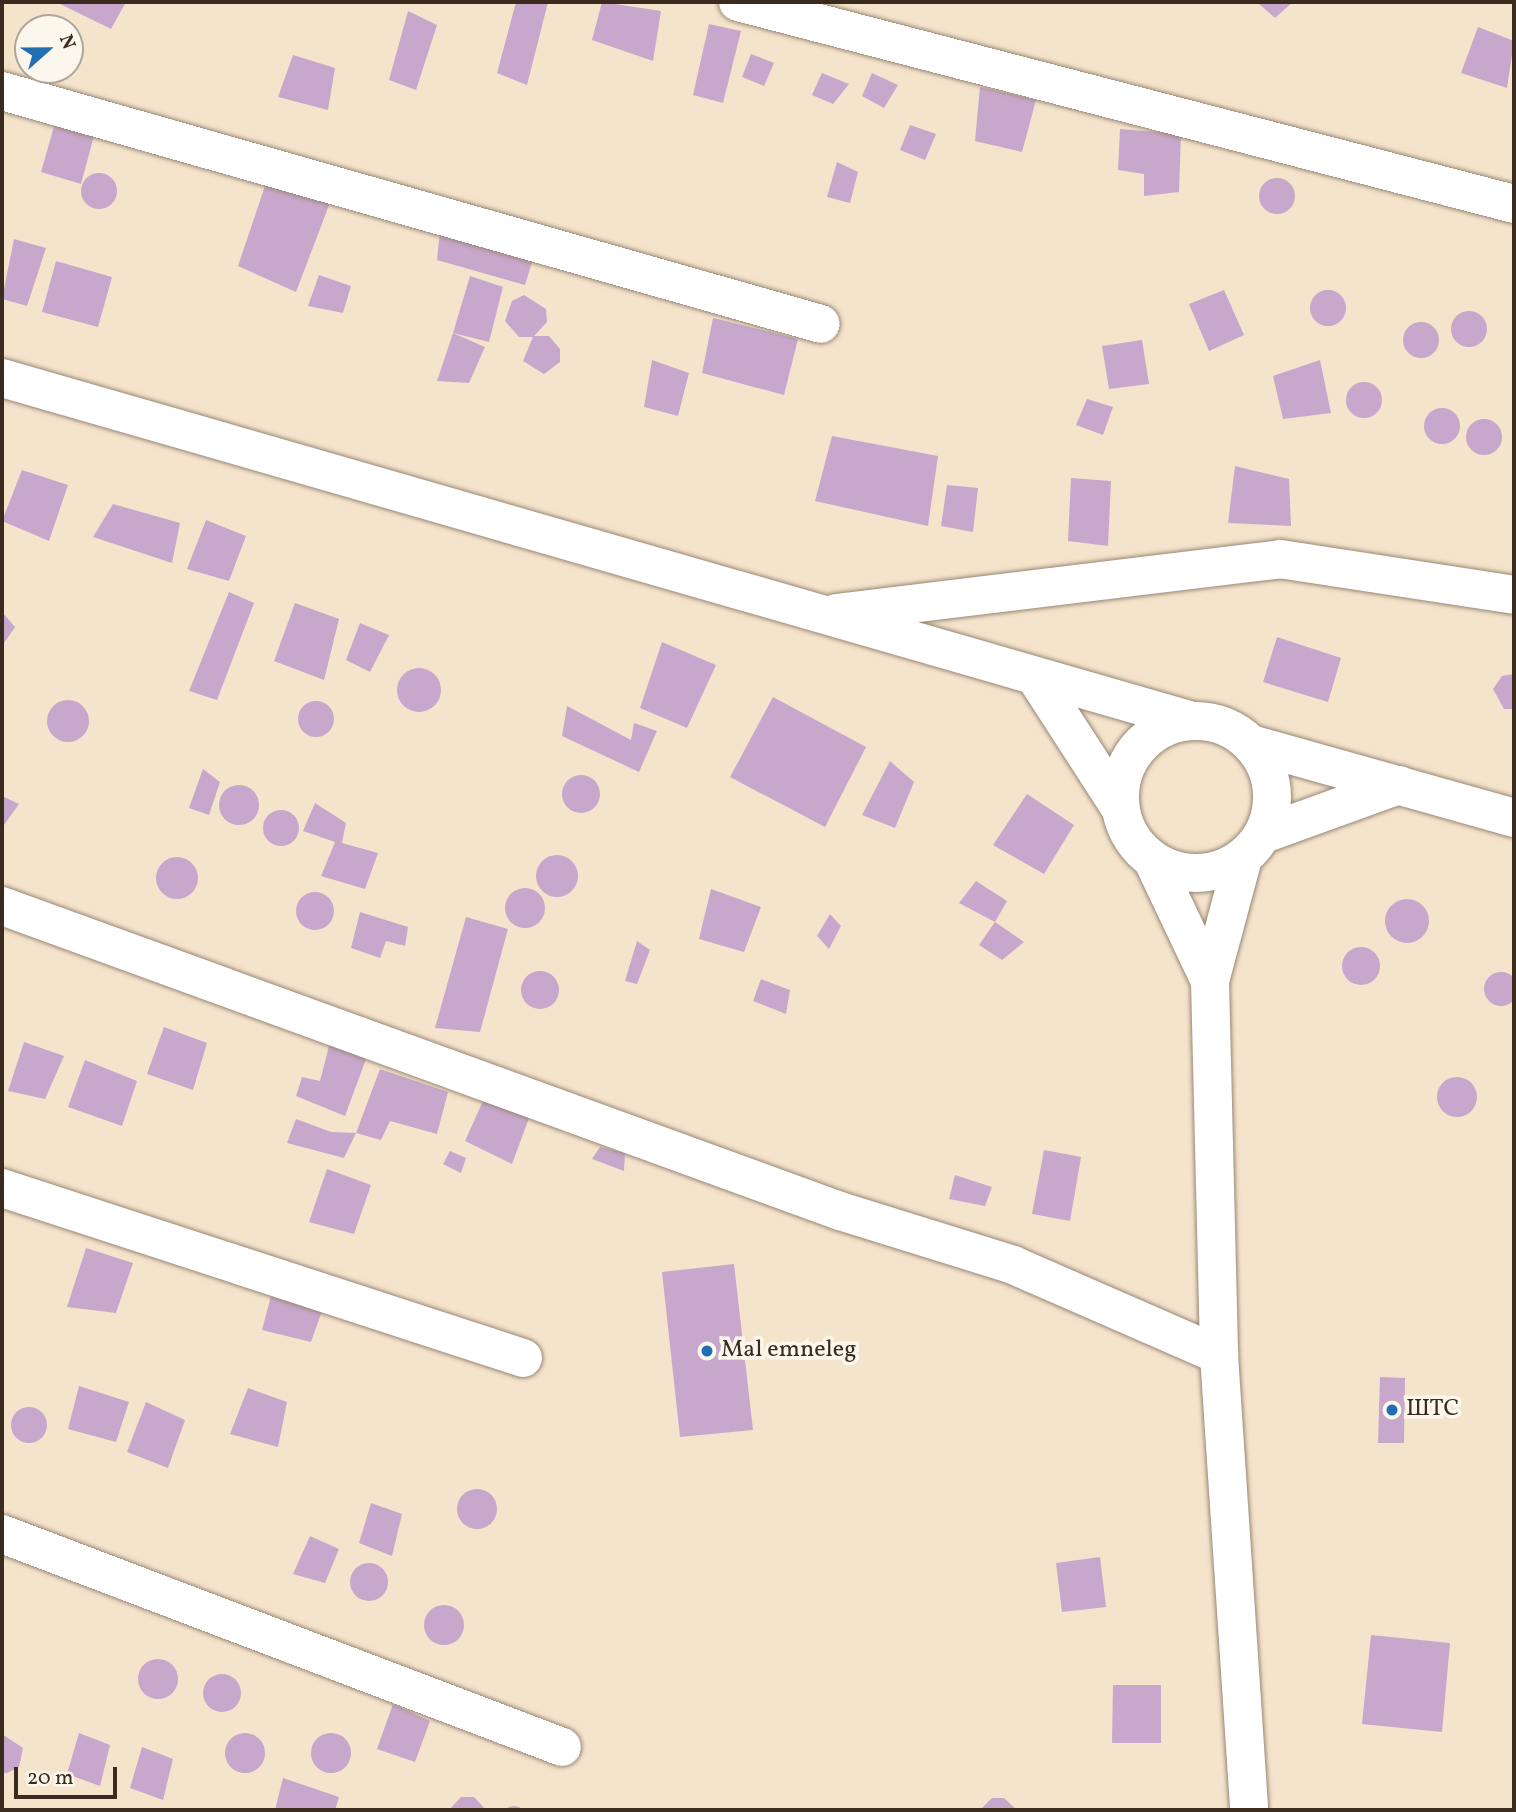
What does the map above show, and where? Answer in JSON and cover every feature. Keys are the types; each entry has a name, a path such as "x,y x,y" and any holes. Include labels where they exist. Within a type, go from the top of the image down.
{"street":[{"path":"737,2 1514,204"},
{"path":"2,90 821,324"},
{"path":"2,378 1036,678 1225,726 1251,744 1514,818"},
{"path":"821,615 1280,559 1514,595"},
{"path":"1036,678 1120,808 1131,838 1153,861 1210,981"},
{"path":"1120,808 1122,776 1137,748 1162,728 1193,720"},
{"path":"1249,1810 1219,1355 1210,981 1253,846 1273,803 1268,771 1251,744"},
{"path":"1153,861 1183,873 1214,872 1253,846 1399,785"},
{"path":"2,906 841,1210 1013,1265 1219,1355"},
{"path":"2,1188 523,1358"},
{"path":"2,1534 562,1746"}],"building":[{"path":"56,2 126,2 111,29"},
{"path":"516,2 548,2 527,85 497,73"},
{"path":"602,2 661,11 653,61 592,40"},
{"path":"1257,2 1293,2 1275,18"},
{"path":"408,11 437,25 416,90 389,80"},
{"path":"709,24 741,31 723,103 693,95"},
{"path":"1478,27 1514,41 1507,88 1461,73"},
{"path":"751,54 774,63 764,86 742,77"},
{"path":"293,55 335,68 328,110 278,97"},
{"path":"822,73 849,84 833,104 812,95"},
{"path":"872,73 898,85 884,108 862,96"},
{"path":"980,87 1036,100 1022,152 975,141"},
{"path":"55,123 95,132 81,184 41,172"},
{"path":"910,125 936,134 925,160 900,150"},
{"path":"1120,129 1181,134 1179,192 1144,196 1144,174 1118,170"},
{"path":"837,162 858,172 850,203 827,197"},
{"path":"99,173 112,178 117,191 112,204 99,209 86,204 81,191 86,178"},
{"path":"1277,178 1290,183 1295,196 1290,209 1277,214 1264,209 1259,196 1264,183"},
{"path":"267,180 331,200 296,292 238,266"},
{"path":"440,231 533,259 525,285 437,260"},
{"path":"14,239 46,248 27,306 2,299"},
{"path":"56,261 112,277 98,327 42,312"},
{"path":"319,275 351,286 343,313 308,306"},
{"path":"470,276 503,287 489,342 453,333"},
{"path":"1224,290 1244,335 1209,351 1189,304"},
{"path":"1328,290 1341,295 1346,308 1341,321 1328,326 1315,321 1310,308 1315,295"},
{"path":"524,295 546,309 547,322 534,336 549,336 560,349 560,362 544,374 523,361 533,337 519,337 505,321 512,301"},
{"path":"1469,311 1482,316 1487,329 1482,342 1469,347 1456,342 1451,329 1456,316"},
{"path":"713,318 798,339 784,395 702,373"},
{"path":"1421,322 1434,327 1439,340 1434,353 1421,358 1408,353 1403,340 1408,327"},
{"path":"453,333 485,347 469,383 437,381"},
{"path":"1142,340 1149,384 1109,389 1102,346"},
{"path":"652,360 689,373 678,416 644,407"},
{"path":"1320,360 1331,413 1283,419 1273,376"},
{"path":"1364,382 1377,387 1382,400 1377,413 1364,418 1351,413 1346,400 1351,387"},
{"path":"1087,399 1113,407 1103,435 1076,425"},
{"path":"1442,408 1455,413 1460,426 1455,439 1442,444 1429,439 1424,426 1429,413"},
{"path":"1484,419 1497,424 1502,437 1497,450 1484,455 1471,450 1466,437 1471,424"},
{"path":"832,436 938,456 928,526 815,501"},
{"path":"1235,466 1289,479 1291,526 1228,523"},
{"path":"22,470 68,485 49,541 2,521"},
{"path":"1071,478 1111,481 1108,546 1068,541"},
{"path":"947,485 978,488 973,532 941,526"},
{"path":"113,504 180,523 172,563 93,537"},
{"path":"206,520 246,536 229,581 187,569"},
{"path":"229,592 254,603 217,700 189,691"},
{"path":"295,603 339,619 324,680 274,661"},
{"path":"2,612 15,627 2,646"},
{"path":"360,623 389,635 370,672 346,660"},
{"path":"1277,637 1341,658 1328,702 1263,682"},
{"path":"662,642 716,665 687,728 640,708"},
{"path":"419,668 428,669 435,674 440,681 440,699 435,706 428,711 419,712 410,711 403,706 398,699 397,690 398,681 403,674 410,669"},
{"path":"1514,674 1514,709 1504,709 1493,689 1502,676"},
{"path":"773,697 866,747 825,827 730,777"},
{"path":"68,700 83,706 89,721 83,736 68,742 53,736 47,721 53,706"},
{"path":"316,701 329,706 334,719 329,732 316,737 303,732 298,719 303,706"},
{"path":"567,706 631,740 634,723 657,731 639,772 562,736"},
{"path":"890,761 914,782 895,828 862,815"},
{"path":"203,769 220,782 209,815 189,808"},
{"path":"581,775 595,780 600,794 595,808 581,813 567,808 562,794 567,780"},
{"path":"239,785 247,786 253,791 258,797 258,813 253,819 247,824 239,825 231,824 225,819 220,813 219,805 220,797 225,791 231,786"},
{"path":"1027,794 1074,825 1044,874 993,845"},
{"path":"2,796 19,804 4,825 2,824"},
{"path":"315,803 346,823 342,843 378,853 365,889 321,876 335,842 303,831"},
{"path":"281,810 294,815 299,828 294,841 281,846 268,841 263,828 268,815"},
{"path":"557,855 572,861 578,876 572,891 557,897 542,891 536,876 542,861"},
{"path":"177,857 192,863 198,878 192,893 177,899 162,893 156,878 162,863"},
{"path":"976,881 1007,901 995,922 959,903"},
{"path":"525,888 539,894 545,908 539,922 525,928 511,922 505,908 511,894"},
{"path":"711,889 761,907 744,952 699,939"},
{"path":"315,892 328,898 334,911 328,924 315,930 302,924 296,911 302,898"},
{"path":"1407,899 1422,906 1429,921 1422,936 1407,943 1392,936 1385,921 1392,906"},
{"path":"360,912 408,927 405,946 386,941 380,958 351,948"},
{"path":"830,914 841,926 829,949 817,936"},
{"path":"466,917 508,929 480,1032 435,1028"},
{"path":"995,922 1024,942 1002,960 979,945"},
{"path":"637,941 650,950 637,984 625,981"},
{"path":"1361,947 1375,952 1380,966 1375,980 1361,985 1347,980 1342,966 1347,952"},
{"path":"540,971 553,977 559,990 553,1003 540,1009 527,1003 521,990 527,977"},
{"path":"1501,972 1513,977 1518,989 1513,1001 1501,1006 1489,1001 1484,989 1489,977"},
{"path":"761,979 790,990 786,1014 753,1001"},
{"path":"164,1027 207,1043 193,1090 147,1074"},
{"path":"331,1038 369,1051 345,1116 296,1096 302,1077 320,1081"},
{"path":"24,1042 64,1056 45,1099 8,1091"},
{"path":"85,1060 137,1081 122,1126 68,1107"},
{"path":"380,1069 448,1092 437,1134 390,1121 381,1140 356,1133"},
{"path":"1457,1077 1471,1083 1477,1097 1471,1111 1457,1117 1443,1111 1437,1097 1443,1083"},
{"path":"483,1101 529,1118 512,1164 465,1141"},
{"path":"296,1119 331,1132 356,1133 344,1158 287,1143"},
{"path":"600,1147 625,1153 624,1171 592,1159"},
{"path":"1044,1150 1081,1157 1070,1221 1032,1214"},
{"path":"450,1151 466,1158 461,1173 443,1164"},
{"path":"327,1169 371,1185 354,1234 309,1222"},
{"path":"955,1175 992,1187 985,1206 949,1199"},
{"path":"86,1248 133,1263 116,1313 67,1307"},
{"name":"Mal emneleg","path":"734,1264 753,1430 680,1437 662,1272"},
{"path":"271,1296 322,1311 311,1342 262,1330"},
{"name":"ШТС","path":"1380,1377 1405,1378 1404,1443 1378,1443"},
{"path":"79,1386 129,1402 116,1442 68,1429"},
{"path":"248,1388 287,1402 278,1447 230,1434"},
{"path":"146,1402 185,1420 168,1468 127,1452"},
{"path":"29,1407 42,1412 47,1425 42,1438 29,1443 16,1438 11,1425 16,1412"},
{"path":"477,1489 491,1495 497,1509 491,1523 477,1529 463,1523 457,1509 463,1495"},
{"path":"371,1503 402,1514 392,1556 359,1543"},
{"path":"310,1536 339,1549 325,1583 293,1574"},
{"path":"1100,1557 1106,1607 1062,1612 1056,1563"},
{"path":"369,1563 383,1568 388,1582 383,1596 369,1601 355,1596 350,1582 355,1568"},
{"path":"444,1605 458,1611 464,1625 458,1639 444,1645 430,1639 424,1625 430,1611"},
{"path":"1371,1635 1450,1643 1442,1732 1362,1724"},
{"path":"158,1659 172,1665 178,1679 172,1693 158,1699 144,1693 138,1679 144,1665"},
{"path":"222,1674 236,1679 241,1693 236,1707 222,1712 208,1707 203,1693 208,1679"},
{"path":"1113,1685 1161,1685 1161,1743 1112,1743"},
{"path":"393,1704 430,1721 415,1762 377,1749"},
{"path":"79,1733 110,1745 100,1786 67,1774"},
{"path":"245,1733 259,1739 265,1753 259,1767 245,1773 231,1767 225,1753 231,1739"},
{"path":"331,1733 345,1739 351,1753 345,1767 331,1773 317,1767 311,1753 317,1739"},
{"path":"2,1734 23,1748 19,1767 7,1773 2,1773"},
{"path":"142,1747 173,1759 163,1800 130,1788"},
{"path":"283,1778 339,1797 335,1810 275,1810"},
{"path":"461,1797 474,1797 486,1810 449,1810"},
{"path":"992,1798 1004,1798 1017,1810 980,1810"},
{"path":"509,1807 527,1810 503,1810"}],"place":[{"name":"Mal emneleg","path":"707,1351"},
{"name":"ШТС","path":"1392,1410"}]}
